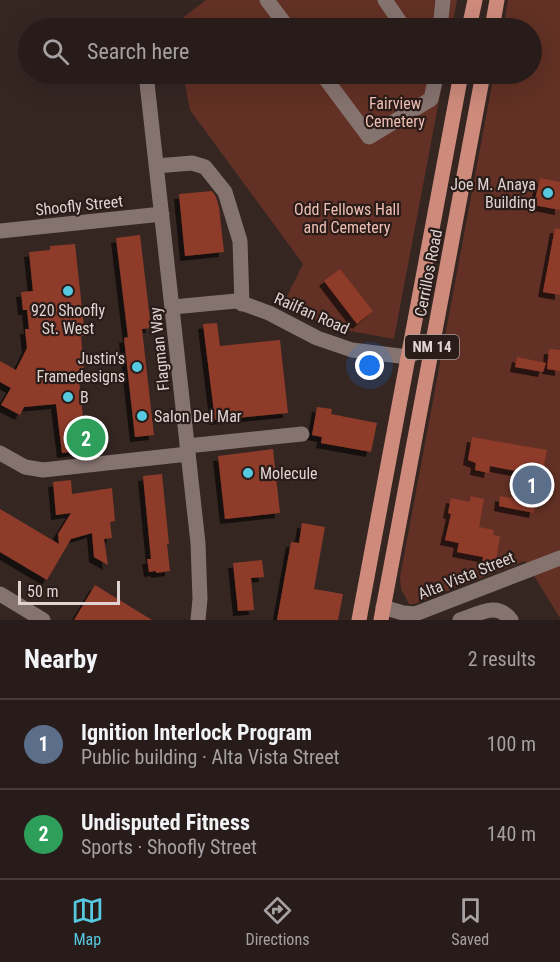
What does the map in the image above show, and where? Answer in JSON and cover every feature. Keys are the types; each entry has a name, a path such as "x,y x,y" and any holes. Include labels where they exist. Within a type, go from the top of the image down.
{"main road":[{"path":"472,18 475,0"},
{"path":"494,18 497,0"},
{"name":"Cerrillos Road","path":"359,620 459,84"},
{"name":"Cerrillos Road","path":"382,614 481,84"}],"street":[{"path":"267,0 280,18"},
{"path":"386,0 398,18"},
{"path":"441,18 443,0"},
{"name":"Flagman Way","path":"147,84 198,543 200,599 198,620"},
{"path":"330,84 369,136 431,99 434,84"},
{"path":"156,166 192,163 205,167 225,192 240,241 242,304"},
{"name":"Shoofly Street","path":"0,231 162,214"},
{"name":"Railfan Road","path":"173,307 226,302 242,304 269,313 317,338 352,350 408,357"},
{"path":"408,357 433,342"},
{"path":"0,453 25,467 43,470 302,434"},
{"name":"Alta Vista Street","path":"382,614 415,614 560,558"},
{"path":"0,594 43,620"},
{"path":"459,620 495,609 506,614 511,620"}],"green space":[{"path":"206,0 457,0 454,18 182,18"},
{"path":"508,0 560,0 560,618 525,561 414,604 409,604 401,589 400,577 492,84 542,84 542,18 505,18"},
{"name":"Odd Fellows Hall and Cemetery","path":"185,84 442,84 394,339 333,328 283,304 303,264 190,110"}],"building":[{"name":"Joe M. Anaya Building","path":"540,178 560,182 560,210 534,205"},
{"path":"212,191 219,207 224,252 185,256 179,194"},
{"path":"555,228 560,229 560,295 543,292"},
{"path":"140,235 151,328 142,329 154,435 135,437 124,338 128,337 116,238"},
{"path":"75,244 85,336 81,336 84,370 78,371 84,426 90,425 92,449 62,453 56,404 24,407 20,415 1,405 11,388 0,382 0,361 16,370 27,348 25,329 29,329 27,310 23,310 21,292 33,291 29,252 50,250 50,246"},
{"path":"340,269 373,311 357,324 324,281"},
{"path":"217,323 220,346 280,340 288,413 215,420 203,324"},
{"path":"549,349 560,350 560,371 547,369"},
{"path":"517,357 546,363 543,372 515,367"},
{"path":"317,407 332,409 331,414 377,423 371,452 321,443 322,437 312,435"},
{"path":"472,437 547,450 534,513 499,506 500,496 521,500 527,473 490,466 489,473 475,470 476,463 468,460"},
{"name":"Molecule","path":"273,449 280,513 225,519 218,456"},
{"path":"162,474 170,571 156,573 156,571 149,572 147,559 151,559 143,476"},
{"path":"71,480 72,494 112,488 115,521 110,522 112,538 104,539 108,565 94,557 92,533 71,539 47,580 0,552 0,509 59,544 58,534 71,513 56,515 53,482"},
{"path":"471,496 484,499 479,527 494,530 493,535 500,536 495,567 482,565 483,557 457,552 459,543 445,540 451,514 448,513 451,498 470,502"},
{"path":"302,523 325,527 314,589 343,594 338,620 277,620 291,542 299,543"},
{"path":"262,560 264,577 251,578 254,610 238,611 233,563"},
{"path":"95,585 152,620 74,620"}],"place":[{"name":"Joe M. Anaya Building","path":"548,193"},
{"name":"920 Shoofly St. West","path":"68,291"},
{"name":"Justin's Framedesigns","path":"137,367"},
{"name":"B","path":"68,397"},
{"name":"Salon Del Mar","path":"142,416"},
{"name":"Undisputed Fitness","path":"86,438"},
{"name":"Molecule","path":"248,473"},
{"name":"Ignition Interlock Program","path":"532,485"}],"park label":[{"name":"Fairview Cemetery","path":"395,112"}]}
